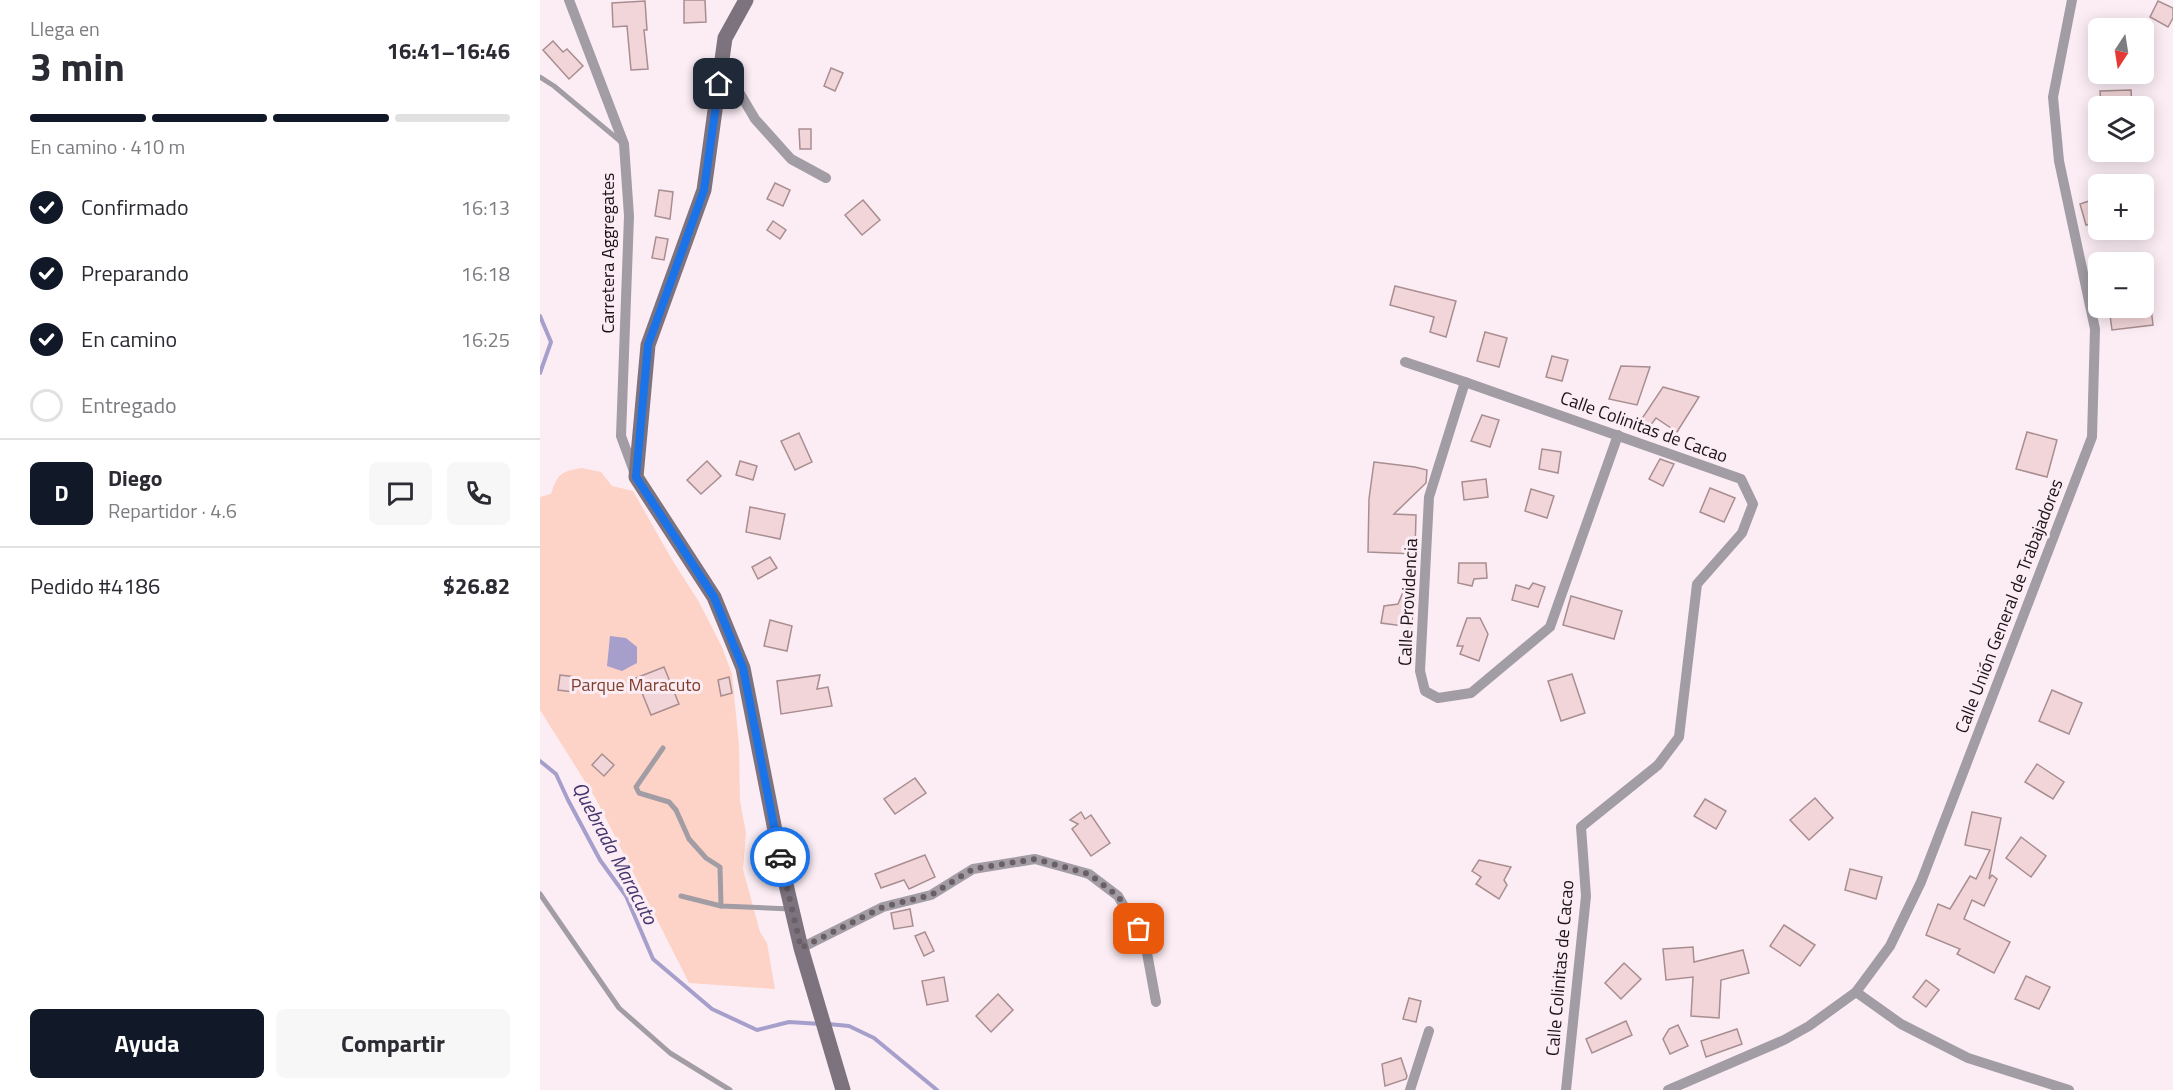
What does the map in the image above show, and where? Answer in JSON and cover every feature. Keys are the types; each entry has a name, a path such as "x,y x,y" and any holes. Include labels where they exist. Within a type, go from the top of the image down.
{"street":[{"name":"Carretera Aggregates","path":"569,0 624,144 629,216 621,436 636,477"},
{"path":"746,0 725,38 704,190 648,345 636,477 714,597 743,668 801,948 843,1090"},
{"name":"Calle Unión General de Trabajadores","path":"1668,1090 1784,1040 1809,1026 1856,992 1890,946 1921,882 2092,437 2095,329 2059,161 2053,97 2072,0"},
{"path":"722,62 755,119 791,159 826,178"},
{"name":"Calle Colinitas de Cacao","path":"1405,362 1741,479 1753,504 1742,533 1697,584 1679,737 1658,765 1581,827 1586,896 1566,1090"},
{"name":"Calle Providencia","path":"1465,382 1429,497 1420,671 1425,691 1438,698 1472,693 1550,627 1618,435"},
{"path":"801,948 883,907 931,895 973,869 1035,859 1089,874 1118,896 1145,942 1156,1002"},
{"path":"1856,992 1901,1024 1968,1058 2069,1090"},
{"path":"1410,1090 1429,1031"}],"lane":[{"path":"540,77 624,144"},
{"path":"663,748 636,787 639,793 669,802 676,810 689,839 706,858 720,867 721,906"},
{"path":"540,894 619,1008 670,1053 730,1090"},
{"path":"681,896 721,906 792,909"}],"green space":[{"name":"Parque Maracuto","path":"582,468 601,472 612,486 633,491 699,602 722,647 732,674 739,745 740,801 746,833 743,869 760,932 767,943 775,989 689,983 596,799 540,710 540,497 551,494 558,478 565,472"}],"shaded area":[{"path":"610,636 626,638 637,647 637,663 622,671 607,666"}],"building":[{"path":"684,0 705,0 706,22 684,23"},
{"path":"645,1 647,30 644,30 648,69 631,70 627,26 613,27 612,3"},
{"path":"2158,1 2173,8 2173,18 2168,27 2150,17"},
{"path":"553,41 563,52 567,49 583,66 569,79 543,50"},
{"path":"831,68 843,73 835,91 824,86"},
{"path":"2131,90 2131,96 2100,96 2100,91"},
{"path":"799,129 811,129 811,149 800,149"},
{"path":"775,183 790,190 783,206 767,199"},
{"path":"659,190 673,192 670,219 655,216"},
{"path":"863,200 880,220 862,235 845,215"},
{"path":"2088,201 2088,224 2086,225 2080,204"},
{"path":"773,221 786,230 780,239 767,230"},
{"path":"656,237 668,239 664,260 652,258"},
{"path":"1395,286 1456,301 1446,337 1430,332 1434,317 1390,305"},
{"path":"2110,318 2152,318 2153,325 2112,330"},
{"path":"1485,332 1507,338 1499,367 1477,361"},
{"path":"1552,356 1568,360 1562,381 1546,377"},
{"path":"1621,366 1650,367 1637,405 1609,399"},
{"path":"1663,387 1699,397 1677,432 1656,418 1650,426 1641,420"},
{"path":"1482,415 1499,420 1490,447 1471,441"},
{"path":"2027,432 2057,440 2047,477 2016,469"},
{"path":"799,433 812,462 795,470 781,441"},
{"path":"1542,449 1561,452 1558,473 1539,469"},
{"path":"1660,459 1674,464 1663,486 1649,479"},
{"path":"707,461 721,476 701,494 687,480"},
{"path":"740,461 757,466 753,480 736,475"},
{"path":"1374,462 1427,470 1426,483 1394,514 1416,515 1415,554 1368,552 1369,499"},
{"path":"1486,479 1488,497 1464,500 1462,482"},
{"path":"1710,488 1735,498 1724,522 1700,512"},
{"path":"1531,489 1554,496 1547,518 1525,511"},
{"path":"750,507 785,514 780,539 746,532"},
{"path":"770,557 777,568 758,579 752,567"},
{"path":"1459,563 1486,563 1487,578 1474,579 1472,586 1458,583"},
{"path":"1533,583 1545,587 1538,607 1512,600 1516,585 1529,589"},
{"path":"1403,592 1416,594 1411,627 1381,623 1384,606 1398,604"},
{"path":"1571,596 1622,611 1614,639 1563,625"},
{"path":"1467,618 1480,618 1488,634 1479,661 1460,654 1463,646 1457,646"},
{"path":"770,620 792,626 787,651 764,646"},
{"path":"664,667 679,704 651,715 636,678"},
{"path":"1572,674 1585,713 1561,721 1548,681"},
{"path":"560,675 576,677 574,692 558,690"},
{"path":"820,675 817,689 828,687 832,706 781,714 777,681"},
{"path":"729,677 732,693 721,696 718,680"},
{"path":"2052,690 2082,703 2069,734 2039,721"},
{"path":"602,754 614,765 604,776 592,765"},
{"path":"2037,764 2064,782 2053,799 2025,782"},
{"path":"915,778 926,793 895,814 884,799"},
{"path":"1815,798 1833,818 1809,840 1790,820"},
{"path":"1705,799 1726,811 1716,829 1694,816"},
{"path":"1081,812 1085,819 1091,815 1110,843 1091,856 1072,829 1078,824 1070,820"},
{"path":"1972,812 2001,818 1989,879 1992,875 1997,879 1984,906 1972,900 1964,919 2010,942 1994,973 1957,954 1960,949 1926,935 1938,904 1950,909 1970,876 1976,879 1990,850 1965,845"},
{"path":"2021,837 2046,856 2031,877 2006,858"},
{"path":"925,855 935,877 909,889 904,880 881,888 875,874"},
{"path":"1479,860 1511,867 1504,880 1507,885 1499,899 1476,884 1481,877 1472,871"},
{"path":"1850,869 1882,877 1876,899 1845,890"},
{"path":"910,909 913,926 894,929 891,913"},
{"path":"1784,925 1815,945 1800,966 1770,946"},
{"path":"925,932 934,951 924,956 915,936"},
{"path":"1693,947 1694,962 1743,950 1749,973 1721,980 1719,1018 1691,1016 1693,977 1666,980 1663,949"},
{"path":"1624,963 1641,979 1621,999 1605,983"},
{"path":"2026,976 2050,987 2039,1009 2015,999"},
{"path":"944,977 948,1001 927,1005 922,981"},
{"path":"1926,980 1939,990 1926,1007 1913,997"},
{"path":"998,994 1013,1010 991,1032 976,1016"},
{"path":"1409,998 1421,1001 1416,1022 1403,1019"},
{"path":"1626,1021 1632,1035 1592,1053 1586,1039"},
{"path":"1678,1025 1688,1046 1670,1054 1663,1039 1669,1029"},
{"path":"1737,1029 1742,1044 1706,1057 1701,1041"},
{"path":"1401,1058 1406,1079 1385,1086 1382,1064"}],"waterway":[{"name":"Quebrada Maracuto","path":"540,316 551,342 540,373"},
{"name":"Quebrada Maracuto","path":"540,761 556,774 600,860 626,896 653,959 712,1009 757,1030 789,1022 821,1024"},
{"name":"Quebrada Maracuto","path":"828,1024 849,1026 874,1038 937,1090"}],"way so far":[{"path":"780,857 801,948 883,907 931,895 973,869 1035,859 1089,874 1118,896 1139,929"}],"route":[{"path":"719,84 704,190 648,345 636,477 714,597 743,668 780,857"}]}
